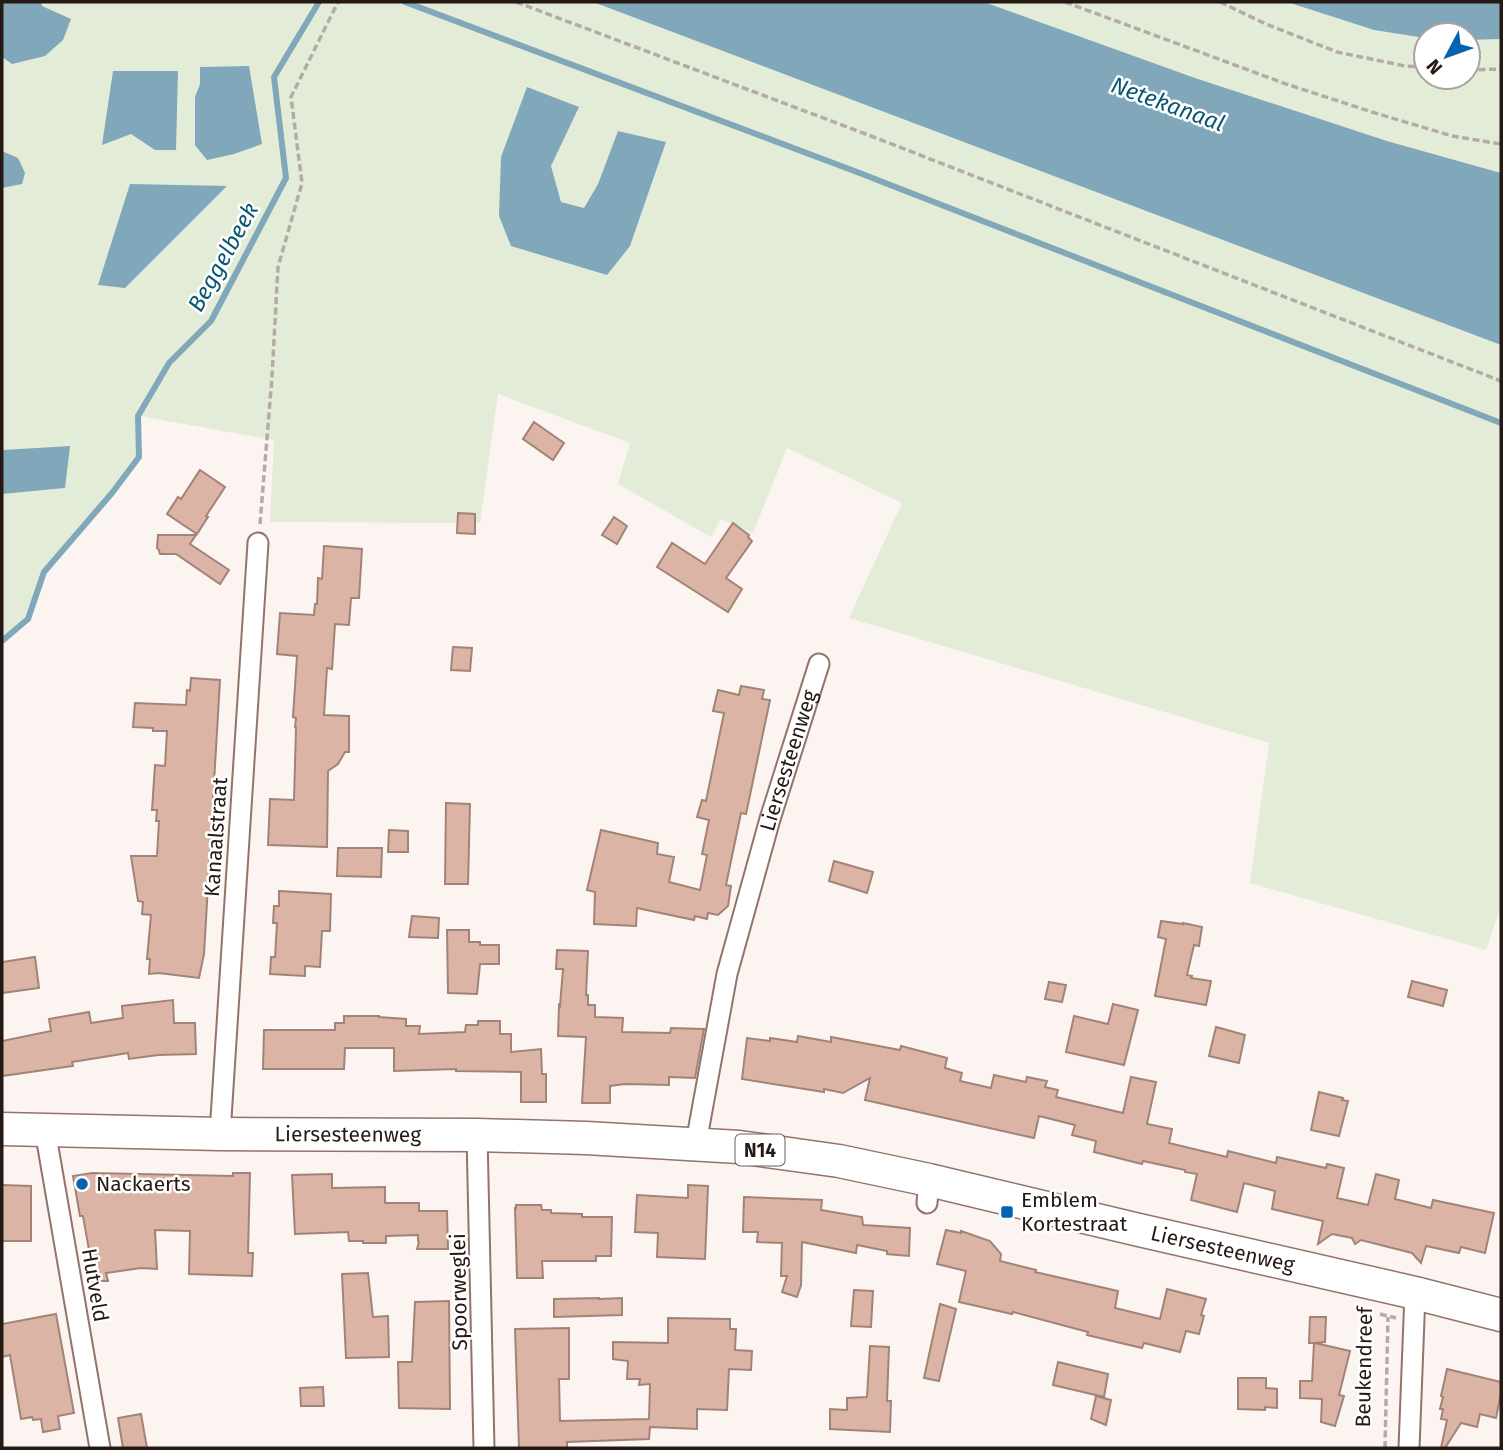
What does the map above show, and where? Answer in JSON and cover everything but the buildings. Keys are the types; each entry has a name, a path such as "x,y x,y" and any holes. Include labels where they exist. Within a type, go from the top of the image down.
{"main road":[{"name":"Liersesteenweg","path":"2,1129 220,1134 477,1135 738,1147 839,1161 928,1191 1402,1290 1501,1315"}],"street":[{"name":"Kanaalstraat","path":"220,1134 258,544"},
{"name":"Liersesteenweg","path":"696,1143 727,974 766,832 819,664"},
{"name":"Hutveld","path":"45,1130 100,1448"},
{"name":"Spoorweglei","path":"477,1135 484,1448"},
{"path":"1402,1290 1409,1448"}],"path":[{"path":"258,544 278,267 302,183 291,97 338,2"},
{"path":"516,2 884,141 1501,382"},
{"path":"1065,2 1286,84 1452,136 1501,144"},
{"path":"1220,2 1265,24 1337,52 1412,66"},
{"path":"1482,70 1501,69"},
{"name":"Beukendreef","path":"1385,1448 1402,1290"}],"green space":[{"path":"41,2 593,2 1501,345 1501,906 1486,950 1250,883 1269,743 849,618 902,503 787,448 753,533 721,519 711,537 618,484 630,443 498,394 480,523 270,522 274,440 139,416 139,457 112,493 44,572 28,619 2,641 2,494 65,488 69,446 2,450 2,188 22,184 18,158 2,151 2,57 12,64 42,6","holes":["178,71 155,150 131,134 102,144","579,107 551,166 561,202 584,208 598,184 618,131 666,142 630,246 499,216"]},
{"path":"984,2 1287,2 1374,30 1412,36 1412,91 1482,91 1482,40 1501,39 1501,173 1387,141 1195,78"}],"water":[{"path":"2,2 41,2 42,6 71,19 63,40 45,56 12,64 2,57"},
{"name":"Netekanaal","path":"593,2 984,2 1195,78 1387,141 1501,173 1501,345"},
{"path":"1287,2 1501,2 1501,39 1482,40 1482,21 1412,21 1412,36 1374,30"},
{"path":"249,66 262,144 207,160 195,145 195,97 200,84 200,67"},
{"path":"113,71 178,71 176,150 155,150 131,134 102,145"},
{"path":"527,87 579,107 551,166 561,202 584,208 598,184 618,131 666,142 630,246 607,275 511,246 499,216 501,157"},
{"path":"2,151 18,158 25,173 22,184 2,188"},
{"path":"130,184 227,186 125,288 98,285"},
{"path":"70,446 65,488 2,494 2,450"}],"waterway":[{"name":"Beggelbeek","path":"2,641 28,619 44,572 112,493 139,457 138,416 169,363 211,321 286,178 274,77 319,2"},
{"path":"405,2 857,172 1501,423"}],"place":[{"name":"Nackaerts","path":"82,1184"},
{"name":"Emblem Kortestraat","path":"1007,1212"}]}
